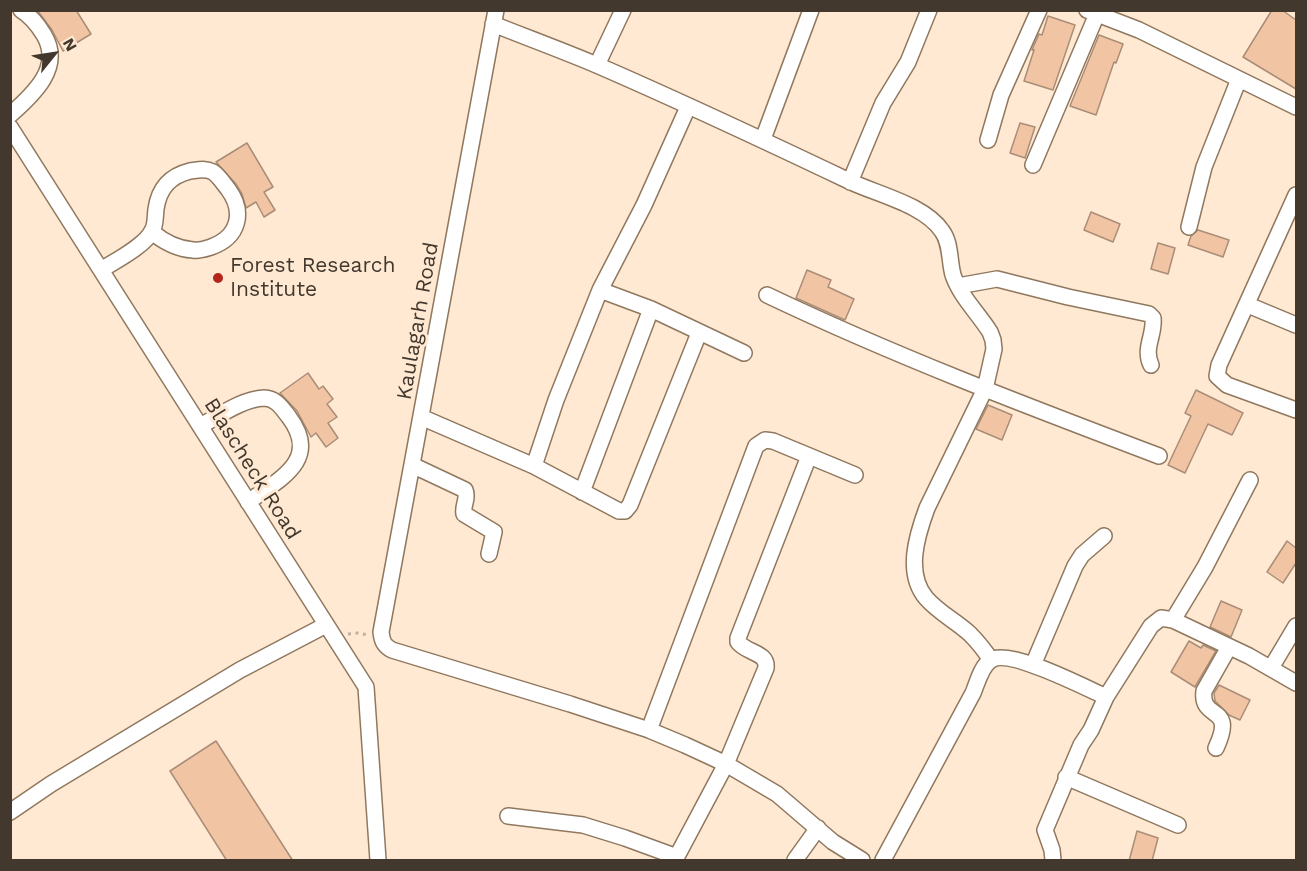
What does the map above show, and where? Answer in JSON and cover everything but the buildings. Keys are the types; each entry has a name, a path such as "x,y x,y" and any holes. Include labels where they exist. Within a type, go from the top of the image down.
{"street":[{"path":"10,115 37,89 45,77 51,60 49,44 45,36 32,19 21,10"},
{"path":"597,65 623,10"},
{"path":"763,139 811,10"},
{"path":"850,182 883,103 908,62 929,10"},
{"path":"987,140 1000,95 1039,10"},
{"path":"1033,165 1092,12 1139,30 1296,107"},
{"path":"494,17 688,107 763,139 850,182 913,207 928,216 942,230 947,242 952,273 993,340 994,349 984,389 927,508 920,528 914,562 919,586 925,597 970,634 991,660"},
{"name":"Kaulagarh Road","path":"381,639 494,17"},
{"path":"1189,227 1204,167 1239,79"},
{"path":"534,466 556,400 600,290 644,205 688,107"},
{"name":"Blascheck Road","path":"10,127 366,687 378,861"},
{"path":"101,270 135,247 152,232 161,192 171,178 178,174 200,169 208,170 219,177 235,198 236,226 232,234 215,246 195,251 180,248 162,240 152,232"},
{"path":"1296,195 1219,365 1217,376 1227,385 1296,410"},
{"path":"958,286 998,279 1149,314 1154,324 1147,351 1151,365"},
{"path":"600,290 651,309 744,353"},
{"path":"767,295 836,328 984,389 1159,456"},
{"path":"1248,305 1296,325"},
{"path":"582,492 651,309"},
{"path":"421,417 534,466 619,511 625,511 699,333"},
{"path":"200,426 235,408 267,398 275,401 291,420 301,440 301,447 294,466 274,484 248,502"},
{"path":"649,730 756,446 765,440 773,441 855,475"},
{"path":"508,816 583,825 625,838 676,859 726,764 767,662 764,658 741,646 738,638 809,456"},
{"path":"412,465 465,490 468,498 464,514 494,532 489,554"},
{"path":"1173,620 1205,567 1250,480"},
{"path":"1033,665 1082,555 1104,536"},
{"path":"1053,861 1045,830 1066,777 1106,697 1151,626 1161,618 1173,620 1271,668 1296,683"},
{"path":"1271,668 1296,626"},
{"path":"10,812 51,784 240,670 329,630"},
{"path":"381,639 392,650 649,730 726,764 777,794 833,842 862,861"},
{"path":"1216,748 1224,727 1222,719 1204,704 1203,697 1204,691 1229,647"},
{"path":"883,861 986,665 991,660 998,657 1008,658 1033,665 1106,697"},
{"path":"1066,777 1178,825"},
{"path":"795,861 818,828"}],"path":[{"path":"329,630 358,633 381,639"}],"place":[{"name":"Forest Research Institute","path":"218,278"}]}
